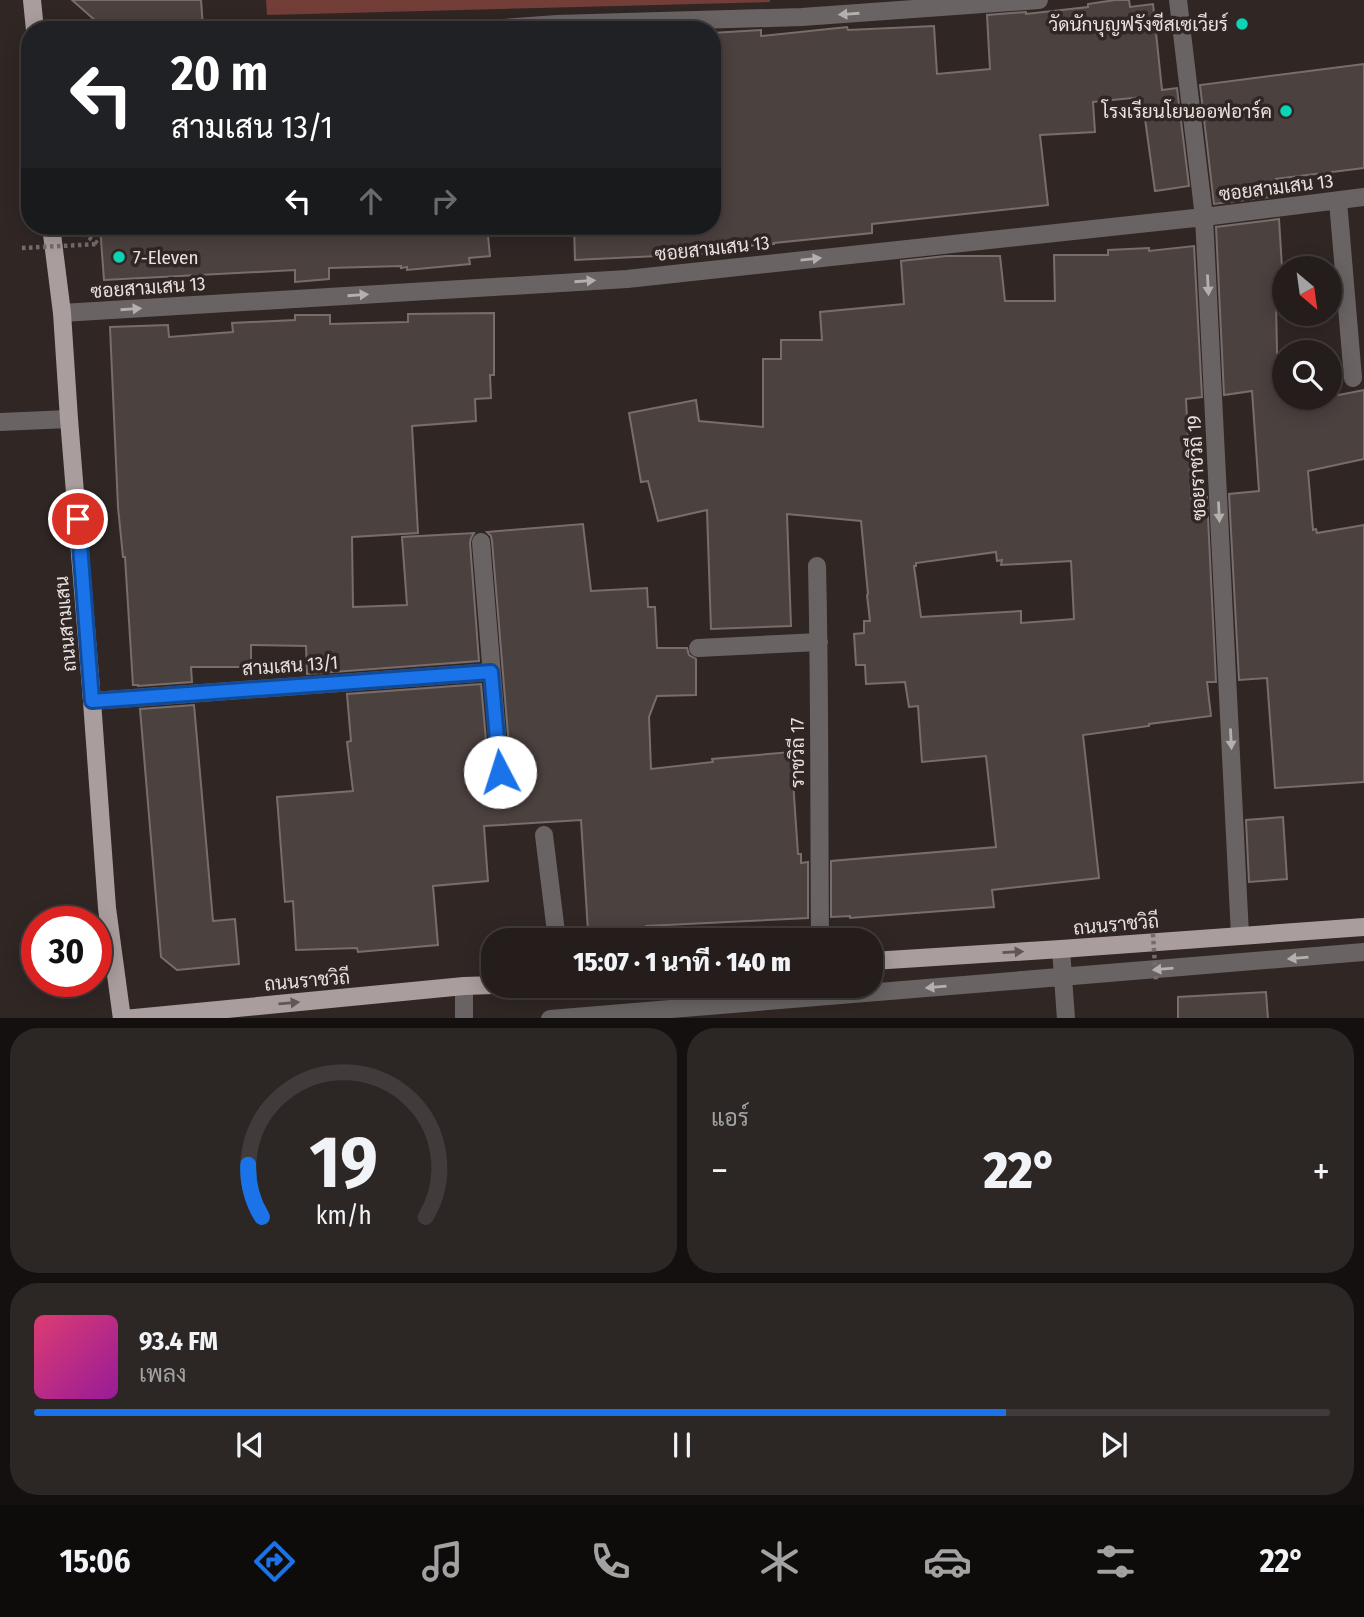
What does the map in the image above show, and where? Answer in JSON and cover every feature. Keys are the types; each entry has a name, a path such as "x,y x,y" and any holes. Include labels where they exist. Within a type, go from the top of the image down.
{"main road":[{"path":"32,0 34,21"},
{"name":"ถนนสามเสน","path":"52,235 62,313 107,908 123,1018"},
{"name":"ถนนราชวิถี","path":"883,960 1364,927"},
{"name":"ถนนราชวิถี","path":"123,1018 481,985"}],"street":[{"path":"680,21 802,18 1039,0"},
{"name":"ซอยราชวิถี 19","path":"1178,0 1205,217 1240,935"},
{"name":"ซอยสามเสน 13","path":"62,313 627,279 1205,217 1364,197"},
{"path":"1338,201 1353,378"},
{"path":"0,422 69,419"},
{"path":"481,542 500,772"},
{"name":"ราชวิถี 17","path":"817,566 820,928"},
{"path":"698,648 819,642"},
{"name":"สามเสน 13/1","path":"92,701 491,672"},
{"path":"544,835 556,928"},
{"path":"1061,950 1066,1018"},
{"path":"550,1018 1364,952"},
{"path":"464,986 464,1018"}],"path":[{"path":"22,248 99,244 84,235"},
{"path":"1152,920 1156,980"}],"shaded area":[{"path":"266,0 770,0 770,2 267,15"}],"building":[{"path":"72,0 201,0 203,21 96,21"},
{"path":"1129,0 1130,7 1153,4 1162,90 1177,88 1189,186 1155,191 1142,97 1093,102 1095,132 1040,135 1048,205 872,224 872,233 719,248 720,253 575,260 574,235 721,235 721,32 761,30 761,36 847,27 848,30 934,26 937,74 990,69 987,15 1026,14 1088,7 1088,4"},
{"name":"โรงเรียนโยนออฟอาร์ค","path":"1364,64 1364,168 1276,179 1277,196 1214,204 1200,85"},
{"path":"1279,219 1281,256 1272,256 1272,326 1276,326 1277,340 1272,340 1272,410 1342,410 1342,394 1364,390 1364,459 1308,471 1313,530 1316,529 1317,533 1364,525 1364,782 1275,788 1267,678 1239,680 1229,494 1259,491 1252,391 1224,395 1216,227"},
{"path":"101,235 488,235 490,256 469,258 470,264 407,270 407,267 401,266 329,268 329,279 295,282 295,270 104,280"},
{"path":"1194,246 1202,397 1186,399 1191,498 1207,497 1216,682 1207,682 1211,716 1083,735 1099,878 992,890 994,907 850,918 831,917 831,861 996,847 986,756 922,762 918,706 909,707 905,682 866,684 865,665 856,665 854,634 864,633 864,621 870,621 861,521 787,514 791,626 711,629 707,510 658,521 648,481 641,482 629,413 696,400 699,421 763,427 763,359 781,359 781,340 822,340 820,312 904,304 901,261 946,256 1000,256 1005,301 1055,301 1054,255 1108,255 1108,250 1149,248 1149,251","holes":["996,552 997,561 1002,560 1001,565 1071,561 1074,619 1021,623 1021,611 921,617 914,566 916,563"]},
{"path":"494,313 494,375 490,375 491,398 475,399 476,421 412,426 418,533 352,537 353,607 407,605 402,537 474,533 470,543 479,661 307,674 306,646 251,645 251,667 191,667 192,682 133,685 125,557 118,507 110,327 168,325 169,337 233,332 232,323 295,320 295,315 330,315 330,324 408,322 408,314"},
{"path":"583,524 591,591 647,588 648,607 655,607 657,648 687,648 689,655 696,659 696,695 657,696 649,717 651,769 713,762 712,759 791,752 798,854 801,854 801,863 808,862 808,918 588,928 581,820 484,826 488,881 433,886 438,945 358,952 357,948 296,950 293,901 285,902 277,797 353,791 347,742 351,741 347,694 481,684 489,774 491,779 502,783 510,776 492,541 487,532"},
{"path":"194,705 213,921 235,919 239,964 177,970 161,957 140,709"},
{"path":"1283,817 1287,879 1249,882 1246,820"},
{"path":"1266,992 1268,1018 1178,1018 1178,997"}],"place":[{"name":"วัดนักบุญฟรังซีสเซเวียร์","path":"1242,24"},
{"name":"โรงเรียนโยนออฟอาร์ค","path":"1286,111"},
{"name":"7-Eleven","path":"119,257"}],"route":[{"path":"78,519 92,701 491,672 500,772"}]}
